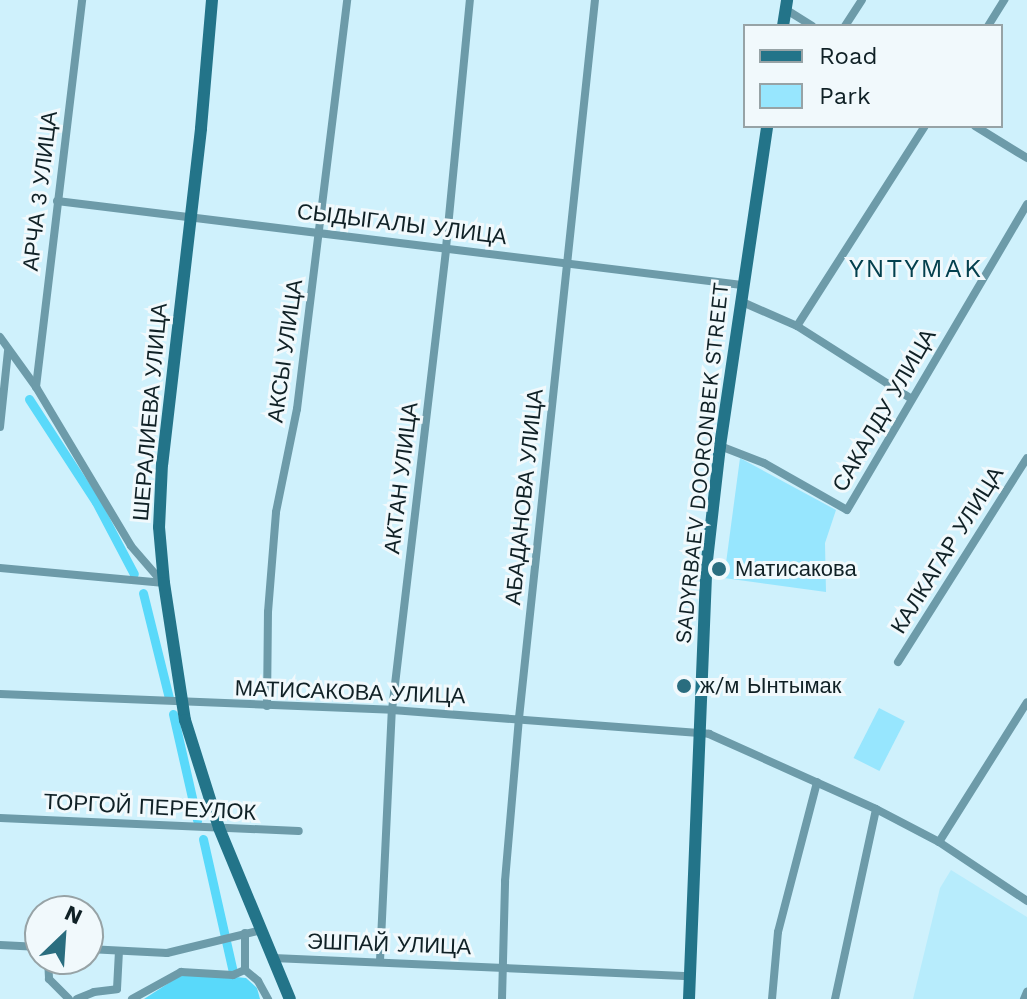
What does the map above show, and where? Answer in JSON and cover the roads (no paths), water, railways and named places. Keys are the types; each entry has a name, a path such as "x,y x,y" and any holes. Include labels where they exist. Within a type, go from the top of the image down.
{"street":[{"name":"АРЧА 3 УЛИЦА","path":"36,387 82,0"},
{"name":"ШЕРАЛИЕВА УЛИЦА","path":"212,0 162,464 159,527 181,704 219,828 290,999"},
{"name":"АКСЫ УЛИЦА","path":"267,706 268,612 276,512 297,409 347,0"},
{"name":"АКТАН УЛИЦА","path":"380,961 392,710 446,248 470,0"},
{"name":"АБАДАНОВА УЛИЦА","path":"502,999 505,881 519,718 595,0"},
{"path":"846,24 862,0"},
{"path":"989,24 1004,0"},
{"path":"786,5 810,24"},
{"name":"SADYRBAEV DOORONBEK STREET","path":"689,999 705,583 720,446 767,128"},
{"path":"797,326 924,128"},
{"path":"978,128 1027,158"},
{"name":"СЫДЫГАЛЫ УЛИЦА","path":"57,201 742,285"},
{"name":"САКАЛДУ УЛИЦА","path":"720,446 764,463 847,510 910,398 1027,204"},
{"path":"740,301 797,326 910,398"},
{"path":"0,337 36,387 131,546 164,583"},
{"path":"0,427 8,350"},
{"name":"КАЛКАГАР УЛИЦА","path":"898,662 1027,458"},
{"path":"0,568 164,583"},
{"name":"МАТИСАКОВА УЛИЦА","path":"0,694 181,704 392,710 709,734 876,809 939,842 1027,901"},
{"path":"939,842 1027,702"},
{"path":"772,999 778,932 817,782"},
{"path":"835,999 876,809"},
{"name":"ТОРГОЙ ПЕРЕУЛОК","path":"0,818 299,831"},
{"path":"104,950 167,953 261,930"},
{"path":"245,933 245,970 258,981 268,999"},
{"path":"0,945 24,946"},
{"path":"77,999 94,992 117,989 119,951"},
{"name":"ЭШПАЙ УЛИЦА","path":"273,958 503,965 690,976"},
{"path":"132,999 181,972 233,975 245,970"},
{"path":"49,975 49,979 69,999"},
{"path":"1024,999 1027,992"}],"waterway":[{"path":"29,399 96,502 134,574"},
{"path":"143,593 169,698"},
{"path":"173,714 197,820"},
{"path":"203,839 233,972"}],"place":[{"name":"Матисакова","path":"719,569"},
{"name":"ж/м Ынтымак","path":"684,686"}],"district":[{"name":"YNTYMAK","path":"916,269"}]}
